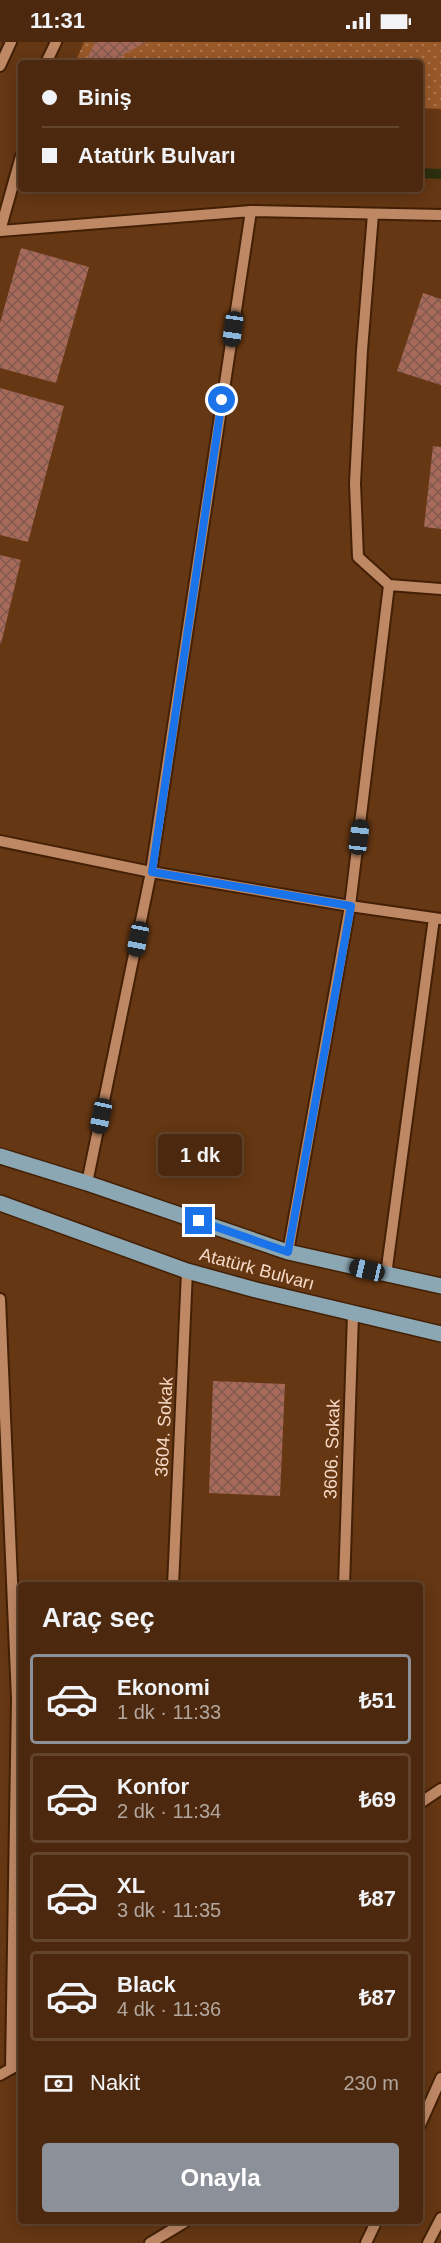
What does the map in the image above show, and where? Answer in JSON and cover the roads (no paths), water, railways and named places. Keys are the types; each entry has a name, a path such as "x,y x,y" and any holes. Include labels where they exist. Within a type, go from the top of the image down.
{"main road":[{"name":"Atatürk Bulvarı","path":"0,1155 288,1252 441,1286"},
{"name":"Atatürk Bulvarı","path":"0,1203 188,1271 353,1314 441,1334"}],"street":[{"path":"0,66 11,42"},
{"path":"47,60 56,42"},
{"path":"18,167 0,231 250,211 441,215"},
{"path":"87,1183 152,872 250,211"},
{"path":"373,214 362,350 355,483 357,557 389,585 441,589"},
{"path":"288,1252 351,906 389,585"},
{"path":"0,841 152,872 351,906 437,918 386,1275"},
{"name":"3604. Sokak","path":"173,1582 188,1271"},
{"path":"0,1299 17,1699 11,2068"},
{"name":"3606. Sokak","path":"344,1582 353,1314"},
{"path":"423,1801 441,1789"},
{"path":"0,2075 18,2064"},
{"path":"423,2118 441,2078"},
{"path":"428,2243 441,2218"},
{"path":"150,2243 182,2224"},
{"path":"366,2243 375,2224"}],"waterway":[{"path":"423,173 441,174"}]}
